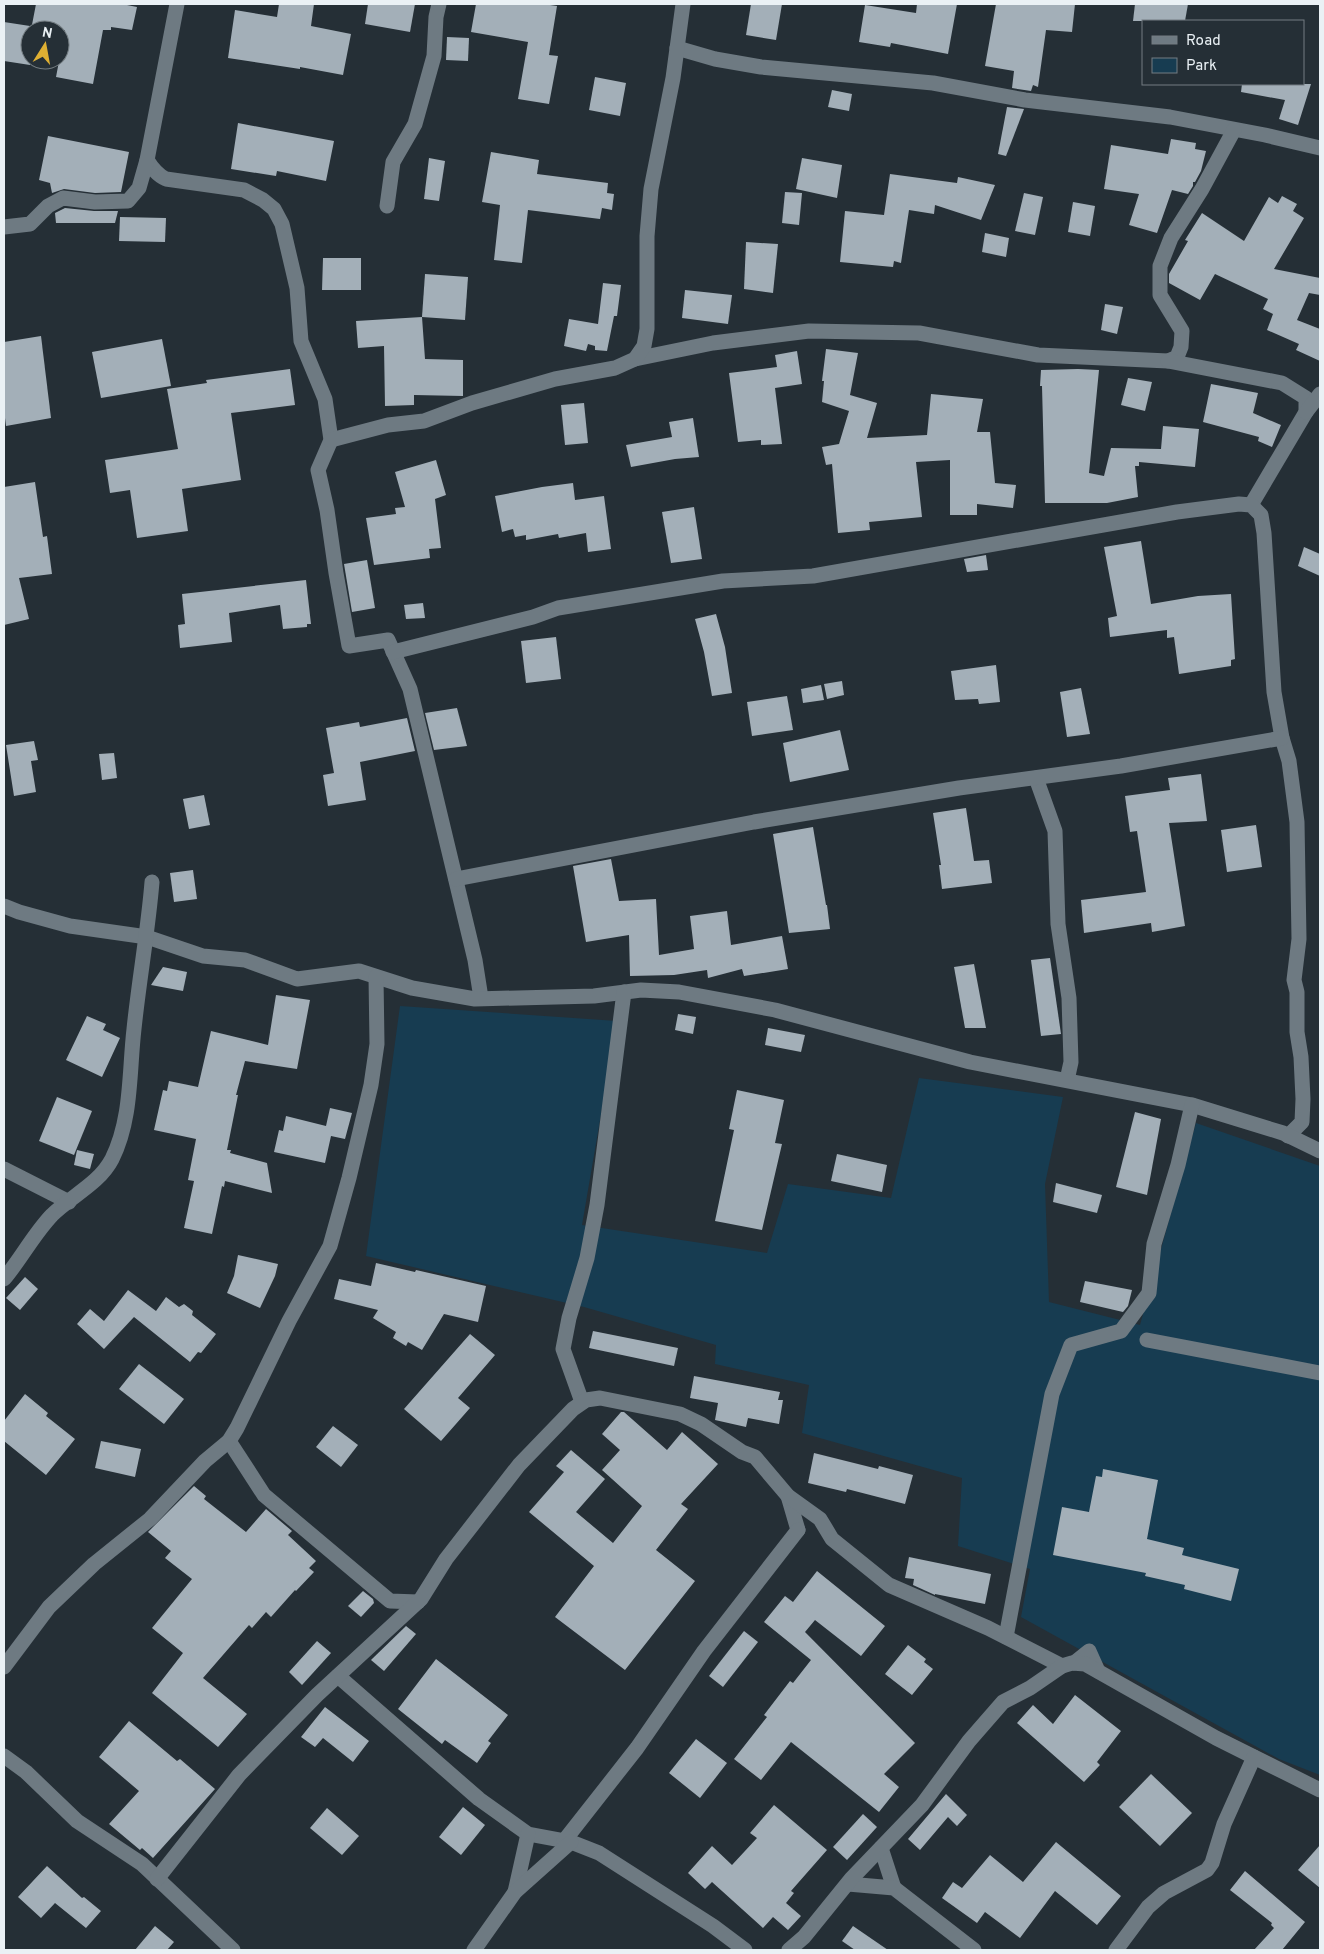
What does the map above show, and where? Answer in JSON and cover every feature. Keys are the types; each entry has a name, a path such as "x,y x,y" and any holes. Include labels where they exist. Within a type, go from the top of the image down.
{"street":[{"path":"4,227 30,224 48,206 63,198 94,202 128,201 139,188 147,160 177,4"},
{"path":"387,206 393,162 415,124 434,56 436,17 439,4"},
{"path":"635,359 644,346 647,330 647,236 651,189 677,48 683,4"},
{"path":"677,48 714,59 761,67 933,83 1035,102 1170,117 1265,135 1320,148"},
{"path":"1168,360 1177,357 1181,348 1182,331 1160,295 1160,266 1171,238 1202,189 1234,130"},
{"path":"147,160 160,176 166,179 244,190 274,209 285,236 297,288 302,341 325,399 331,440 318,470 327,510 349,646 388,640 410,689 475,960 481,998"},
{"path":"142,178 160,176"},
{"path":"331,440 388,425 424,421 481,401 555,379 615,368 635,359 713,343 809,331 919,333 1038,355 1168,360 1282,383 1306,398 1306,412"},
{"path":"1251,505 1306,412 1320,394"},
{"path":"393,652 533,617 558,608 676,587 723,581 813,576 1177,512 1239,504 1251,505 1261,515 1264,533 1274,692 1282,738 1289,761 1297,822 1299,939 1294,980 1297,992 1297,1032 1304,1099 1302,1122 1288,1136"},
{"path":"456,879 754,822 959,788 1139,763 1282,738"},
{"path":"1036,778 1055,832 1058,924 1070,998 1071,1062 1067,1080"},
{"path":"4,1279 31,1239 53,1214 95,1180 111,1160 122,1133 128,1097 134,1028 147,938 152,882"},
{"path":"4,906 70,926 147,938 203,956 245,960 297,979 359,971 412,988 481,998 594,996 641,990 679,992 775,1010 970,1062 1192,1105 1283,1133 1320,1151"},
{"path":"4,1667 50,1607 94,1564 150,1519 205,1461 229,1441 237,1428 289,1321 330,1246 371,1085 377,1044 376,977"},
{"path":"582,1402 563,1349 569,1318 587,1258 598,1206 624,992"},
{"path":"1006,1638 1052,1394 1072,1345 1121,1331 1149,1293 1154,1244 1178,1165 1192,1105"},
{"path":"4,1169 69,1202"},
{"path":"1147,1340 1320,1373"},
{"path":"156,1878 239,1775 338,1676 418,1602 446,1559 519,1465 573,1409 586,1400 600,1398 680,1414 701,1424 742,1452 755,1457 788,1496 820,1519 832,1539 889,1585 1068,1664"},
{"path":"229,1441 264,1495 390,1601 418,1602"},
{"path":"788,1496 798,1530"},
{"path":"798,1530 828,1531"},
{"path":"474,1950 515,1892 567,1841 638,1748 704,1651 798,1530"},
{"path":"389,1628 390,1601"},
{"path":"790,1950 804,1937 848,1884 922,1805 969,1741 1003,1702 1030,1688 1089,1651 1098,1671 1216,1738 1320,1790"},
{"path":"338,1676 479,1799 528,1834 567,1841 606,1857 713,1926 745,1950"},
{"path":"4,1756 26,1772 77,1821 142,1864 233,1950"},
{"path":"1116,1950 1148,1907 1164,1894 1207,1870 1212,1863 1224,1824 1254,1757"},
{"path":"515,1892 528,1834"},
{"path":"881,1848 894,1888"},
{"path":"848,1884 894,1888 974,1950"}],"green space":[{"path":"400,1006 617,1021 582,1225 767,1253 788,1184 891,1198 919,1078 1063,1097 1045,1184 1049,1302 1140,1325 1196,1123 1320,1166 1320,1775 1279,1759 1021,1617 1030,1569 958,1546 962,1478 802,1433 809,1385 715,1364 716,1345 584,1307 366,1256"}],"building":[{"path":"36,4 122,4 137,7 132,30 111,27 111,30 103,30 93,84 56,77 57,70 70,70 70,20 33,20"},
{"path":"279,4 314,4 311,26 351,34 343,75 300,67 300,69 228,58 235,10 277,17"},
{"path":"368,4 415,4 410,32 365,24"},
{"path":"476,4 543,4 557,6 549,55 558,56 549,104 518,99 528,42 471,32"},
{"path":"751,4 782,4 776,40 746,35"},
{"path":"917,4 957,4 948,54 891,43 890,47 859,42 865,5 916,13"},
{"path":"996,4 1075,4 1072,32 1046,30 1038,87 1033,85 1031,91 1012,88 1014,71 985,66"},
{"path":"1135,4 1188,4 1185,20 1133,21"},
{"path":"4,22 20,24 20,63 4,61"},
{"path":"447,37 469,38 468,61 446,60"},
{"path":"595,77 626,83 620,116 589,110"},
{"path":"1311,84 1298,125 1279,119 1285,100 1241,92 1242,85"},
{"path":"832,90 852,94 849,111 828,107"},
{"path":"1007,107 1024,109 1006,156 998,154"},
{"path":"238,123 334,141 326,181 277,171 276,176 231,169"},
{"path":"48,136 129,152 121,192 95,193 64,189 52,193 50,183 39,180"},
{"path":"1171,139 1196,143 1195,149 1206,151 1201,171 1195,182 1193,182 1193,186 1188,194 1172,190 1157,233 1129,225 1139,194 1104,189 1111,145 1168,154"},
{"path":"491,152 539,160 537,174 608,183 607,193 614,194 612,210 602,208 600,219 528,210 522,263 494,260 500,205 482,202"},
{"path":"429,158 445,161 439,201 424,199"},
{"path":"802,158 842,165 837,198 796,189"},
{"path":"890,174 957,183 958,177 995,185 981,220 935,205 934,214 909,210 901,263 894,261 893,267 840,262 845,211 884,215"},
{"path":"785,192 802,193 799,225 782,223"},
{"path":"1024,193 1043,197 1035,235 1015,231"},
{"path":"1282,196 1297,204 1293,211 1304,218 1274,269 1320,278 1320,295 1309,293 1297,320 1320,329 1320,361 1296,350 1299,344 1267,330 1273,314 1263,309 1268,299 1215,274 1200,300 1169,283 1169,274 1188,241 1185,240 1202,213 1244,241 1269,197 1278,203"},
{"path":"1073,202 1095,206 1090,236 1068,232"},
{"path":"65,208 118,211 115,223 56,223 55,213"},
{"path":"120,217 166,218 165,242 119,241"},
{"path":"985,233 1009,238 1006,257 982,252"},
{"path":"746,242 778,244 773,293 744,289"},
{"path":"323,258 361,258 361,290 322,290"},
{"path":"425,274 468,277 465,320 422,317"},
{"path":"603,283 621,285 617,316 614,316 607,351 595,350 595,346 588,344 586,351 564,346 569,319 598,324"},
{"path":"685,290 732,295 728,324 682,318"},
{"path":"1105,304 1123,307 1117,334 1101,330"},
{"path":"422,317 425,359 463,360 463,396 414,395 414,405 385,406 384,346 358,348 356,321"},
{"path":"41,336 51,418 6,426 4,410 4,342"},
{"path":"162,339 171,386 101,398 92,352"},
{"path":"826,349 858,353 850,395 877,403 867,438 927,435 931,394 983,399 977,432 990,432 995,483 1016,485 1013,508 977,504 977,515 950,515 950,460 916,462 922,517 869,522 870,530 838,533 832,464 826,465 822,447 839,444 849,411 822,402 824,381 822,381"},
{"path":"797,351 802,384 775,388 782,444 761,445 761,440 738,442 729,373 777,367 775,355"},
{"path":"290,369 295,405 231,413 241,480 182,489 188,531 137,538 130,490 110,493 105,460 178,449 167,389 207,383 206,380"},
{"path":"1041,370 1099,370 1089,473 1104,476 1111,448 1161,449 1163,426 1199,429 1195,467 1139,462 1139,466 1135,466 1138,497 1107,503 1045,503"},
{"path":"1128,378 1152,382 1145,411 1121,405"},
{"path":"1211,384 1258,393 1253,413 1281,425 1272,447 1258,441 1259,437 1203,422"},
{"path":"584,403 588,443 565,445 561,405"},
{"path":"693,418 699,457 675,459 631,467 626,445 672,437 669,422"},
{"path":"436,460 446,495 435,499 441,548 429,549 430,558 374,565 366,518 396,514 395,508 405,507 395,472"},
{"path":"35,482 43,537 47,536 52,574 19,578 29,619 4,625 4,487"},
{"path":"573,483 575,500 604,496 611,549 588,552 586,533 559,538 558,534 526,540 526,535 515,537 513,529 502,532 495,496"},
{"path":"694,507 702,559 671,563 662,512"},
{"path":"1141,541 1151,604 1198,596 1231,594 1235,659 1231,660 1231,666 1179,674 1174,637 1167,638 1167,630 1110,637 1108,618 1117,616 1104,547"},
{"path":"1304,547 1320,554 1320,576 1298,566"},
{"path":"986,555 988,570 967,572 964,559"},
{"path":"367,560 375,608 352,612 344,564"},
{"path":"306,580 311,624 307,624 307,627 283,629 280,605 229,613 232,642 180,648 178,625 185,624 182,594"},
{"path":"423,603 425,618 406,619 404,605"},
{"path":"716,614 725,647 732,693 712,696 704,652 695,619"},
{"path":"556,637 561,679 526,683 521,641"},
{"path":"996,665 1000,702 979,704 978,699 955,700 951,671"},
{"path":"842,681 844,695 827,699 824,684"},
{"path":"821,685 824,700 803,703 801,689"},
{"path":"1081,688 1090,734 1067,737 1060,692"},
{"path":"787,696 793,730 752,736 747,702"},
{"path":"457,708 467,746 434,750 425,713"},
{"path":"407,718 415,751 360,762 366,800 328,806 323,775 334,773 326,728 359,722 360,727"},
{"path":"840,730 849,770 790,782 783,743"},
{"path":"34,741 38,760 31,761 36,792 14,796 6,745"},
{"path":"114,753 117,778 102,780 99,754"},
{"path":"1201,774 1207,821 1169,823 1185,926 1152,932 1151,923 1084,933 1081,900 1146,892 1137,831 1130,832 1125,796 1170,790 1168,778"},
{"path":"204,795 210,825 189,829 183,799"},
{"path":"966,808 974,861 989,860 992,883 942,889 939,865 941,865 933,813"},
{"path":"1256,825 1262,867 1227,872 1221,830"},
{"path":"813,827 830,929 789,933 773,834"},
{"path":"611,859 619,901 656,899 659,955 694,949 690,916 727,911 731,945 782,936 788,969 744,976 742,969 708,978 707,970 674,975 630,976 629,935 586,942 573,866"},
{"path":"193,870 197,899 174,902 170,873"},
{"path":"1050,958 1061,1034 1041,1036 1031,960"},
{"path":"974,964 986,1028 965,1028 954,967"},
{"path":"163,967 187,972 183,991 151,985"},
{"path":"276,995 310,1000 297,1069 245,1061 236,1095 238,1095 227,1150 231,1150 230,1153 267,1163 272,1193 225,1181 224,1187 222,1186 212,1234 184,1228 194,1181 188,1180 196,1139 154,1130 163,1090 167,1091 169,1081 198,1087 211,1031 268,1045"},
{"path":"678,1014 696,1017 693,1034 675,1030"},
{"path":"87,1016 106,1024 103,1030 120,1038 102,1077 66,1060"},
{"path":"768,1028 805,1035 801,1052 765,1045"},
{"path":"737,1090 784,1100 775,1143 782,1144 762,1230 715,1221 734,1130 729,1129"},
{"path":"57,1097 92,1111 74,1155 39,1141"},
{"path":"330,1108 352,1113 345,1139 331,1136 325,1163 274,1152 279,1130 283,1131 286,1116 326,1126"},
{"path":"1135,1112 1161,1119 1147,1195 1116,1187"},
{"path":"77,1150 94,1154 90,1169 74,1165"},
{"path":"837,1154 887,1165 882,1192 831,1181"},
{"path":"1056,1183 1102,1195 1097,1213 1053,1202"},
{"path":"238,1255 278,1264 275,1276 260,1308 227,1293 234,1276"},
{"path":"376,1263 486,1286 478,1322 444,1314 422,1350 408,1342 406,1346 393,1338 396,1332 373,1318 378,1310 334,1299 339,1279 371,1286"},
{"path":"25,1277 38,1289 20,1310 6,1298"},
{"path":"1085,1281 1132,1290 1128,1306 1123,1312 1080,1302"},
{"path":"128,1290 156,1311 166,1297 179,1307 184,1304 193,1311 192,1315 216,1334 201,1353 198,1352 190,1362 134,1317 104,1349 77,1324 90,1309 104,1321"},
{"path":"593,1331 678,1348 674,1366 589,1348"},
{"path":"470,1334 495,1355 458,1398 470,1408 441,1441 404,1409"},
{"path":"139,1364 184,1399 164,1424 119,1389"},
{"path":"694,1376 780,1392 778,1400 783,1400 779,1424 748,1418 746,1427 715,1420 718,1403 690,1398"},
{"path":"25,1394 48,1413 46,1416 75,1439 46,1475 4,1441 4,1421"},
{"path":"621,1412 624,1412 667,1450 682,1432 718,1464 681,1504 688,1509 656,1550 695,1581 625,1670 555,1617 594,1566 529,1512 564,1472 556,1466 571,1450 605,1479 576,1512 613,1543 642,1506 602,1470 620,1450 602,1434"},
{"path":"333,1426 358,1445 341,1467 316,1447"},
{"path":"101,1441 141,1449 135,1477 95,1468"},
{"path":"814,1453 878,1469 879,1466 913,1475 905,1504 847,1489 846,1492 808,1483"},
{"path":"1103,1469 1158,1480 1147,1539 1184,1548 1182,1555 1239,1569 1231,1601 1184,1589 1185,1585 1145,1576 1146,1573 1053,1555 1062,1507 1089,1512 1096,1476 1102,1477"},
{"path":"194,1486 206,1496 204,1499 246,1532 266,1509 292,1531 288,1535 316,1561 309,1568 314,1572 271,1617 266,1612 252,1628 249,1625 203,1678 247,1714 218,1747 152,1693 183,1653 152,1628 192,1579 165,1558 171,1551 148,1532"},
{"path":"909,1557 991,1574 985,1604 935,1595 913,1585 914,1579 905,1578"},
{"path":"817,1571 885,1626 861,1656 815,1620 805,1632 915,1743 884,1774 899,1787 879,1812 791,1742 761,1780 734,1759 767,1717 764,1715 790,1681 793,1683 811,1660 764,1622 785,1596 793,1602"},
{"path":"363,1591 373,1599 374,1603 361,1617 348,1606"},
{"path":"406,1626 416,1634 384,1671 371,1660"},
{"path":"744,1631 758,1642 723,1687 709,1676"},
{"path":"317,1641 331,1653 302,1685 289,1672"},
{"path":"908,1645 926,1659 924,1662 933,1669 912,1695 885,1674"},
{"path":"436,1659 508,1715 488,1741 491,1743 477,1763 445,1740 442,1744 398,1709"},
{"path":"1075,1695 1121,1731 1097,1762 1100,1765 1084,1782 1017,1723 1033,1705 1053,1724"},
{"path":"325,1707 369,1741 353,1762 323,1738 315,1747 301,1737"},
{"path":"129,1721 177,1761 180,1759 215,1789 153,1858 142,1848 140,1850 109,1824 139,1791 99,1757"},
{"path":"696,1739 727,1763 700,1798 669,1773"},
{"path":"1151,1774 1192,1813 1160,1846 1119,1807"},
{"path":"946,1794 967,1815 957,1826 948,1817 920,1850 908,1839"},
{"path":"774,1805 827,1850 791,1891 794,1893 786,1903 801,1916 788,1930 773,1917 763,1928 712,1882 705,1889 688,1873 712,1846 732,1865 757,1838 750,1833"},
{"path":"463,1807 485,1825 461,1855 439,1837"},
{"path":"327,1808 359,1836 342,1855 310,1828"},
{"path":"863,1814 877,1827 847,1860 833,1847"},
{"path":"1056,1842 1121,1896 1097,1925 1055,1891 1020,1938 985,1912 977,1923 942,1898 953,1882 962,1888 990,1855 1023,1882"},
{"path":"1320,1845 1320,1888 1298,1870"},
{"path":"47,1866 82,1898 84,1897 101,1911 86,1928 55,1903 41,1918 18,1897"},
{"path":"1245,1871 1305,1922 1282,1950 1254,1950 1274,1928 1271,1925 1272,1923 1230,1890"},
{"path":"155,1926 174,1942 167,1950 135,1950"},
{"path":"853,1926 888,1950 855,1950 842,1941"}]}
